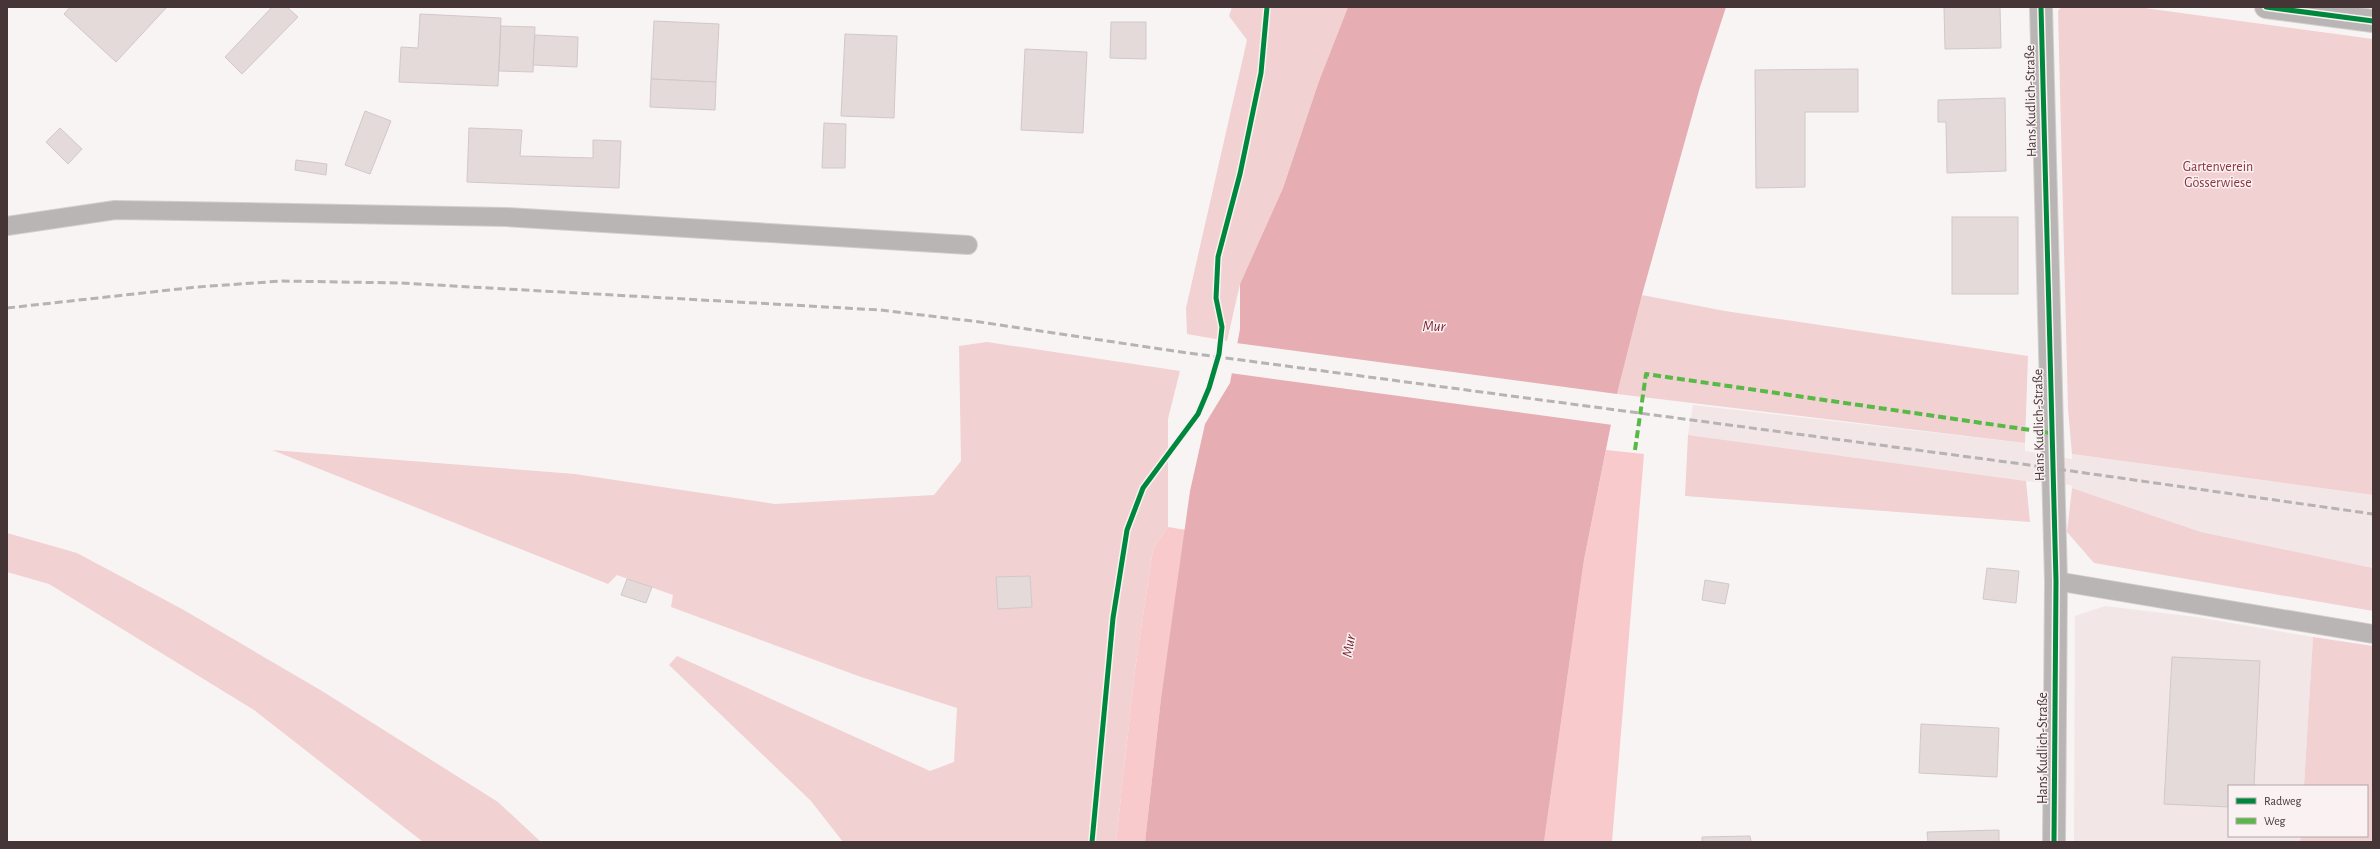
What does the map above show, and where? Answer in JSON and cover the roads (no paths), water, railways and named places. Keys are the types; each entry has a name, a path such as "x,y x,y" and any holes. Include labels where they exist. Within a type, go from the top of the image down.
{"street":[{"name":"Hans Kudlich-Straße","path":"2041,7 2056,581 2054,842"},
{"path":"2266,7 2373,20"}],"lane":[{"path":"7,226 115,210 183,210 506,217 968,245"},
{"path":"2056,581 2373,634"}],"water":[{"name":"Mur","path":"1348,7 1726,7 1700,87 1642,295 1617,394 1584,560 1544,842 1145,842 1161,698 1190,491 1205,424 1230,383 1240,329 1240,284 1283,188 1319,81"}],"railway":[{"path":"7,308 197,287 282,281 400,283 880,310 980,322 1181,352 2022,464 2373,514"}],"park label":[{"name":"Gartenverein Gösserwiese","path":"2218,176"}]}
